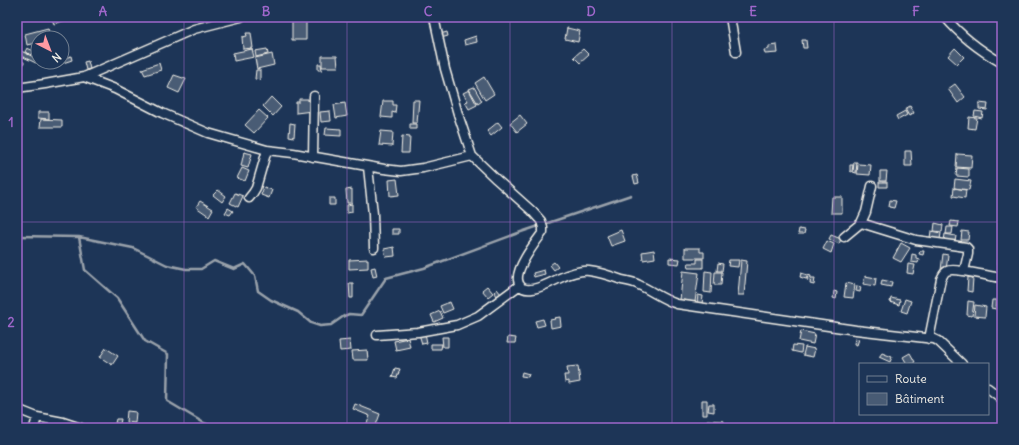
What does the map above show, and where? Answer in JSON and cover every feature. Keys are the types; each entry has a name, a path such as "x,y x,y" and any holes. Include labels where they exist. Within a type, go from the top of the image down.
{"street":[{"path":"17,88 84,77 194,29 241,17"},
{"path":"434,17 445,69 472,156 541,221 543,232 520,268 518,275 520,285 526,289 534,289 574,273 588,271 638,284 677,304 938,341 961,363"},
{"path":"730,17 736,52"},
{"path":"945,17 952,26 1002,64"},
{"path":"84,77 115,89 162,113 208,133 267,150 401,171 422,168 472,156"},
{"path":"313,157 314,96"},
{"path":"249,198 256,188 267,150"},
{"path":"368,166 373,214 374,248"},
{"path":"844,237 861,223 866,212 872,186"},
{"path":"861,223 916,240 966,247 968,254 964,271"},
{"path":"929,339 943,274 951,270 964,271 994,278 1002,278"},
{"path":"377,335 418,332 457,325 478,316 520,285"},
{"path":"989,389 1002,400"},
{"path":"17,409 37,417 63,422 81,428"},
{"path":"34,428 37,417"}],"building":[{"path":"51,17 65,17 66,20 54,24"},
{"path":"920,17 930,17 924,22"},
{"path":"306,20 306,40 292,40 292,21"},
{"path":"567,28 580,31 578,42 565,39"},
{"path":"447,32 448,36 441,38 440,34"},
{"path":"30,33 30,44 27,45 25,34"},
{"path":"246,33 251,33 253,48 243,49 242,37 247,36"},
{"path":"476,36 477,42 465,45 464,40"},
{"path":"802,40 806,40 807,48 803,48"},
{"path":"777,45 778,53 765,54 764,50 769,49 769,46"},
{"path":"27,48 30,49 30,54 25,52"},
{"path":"955,48 964,57 957,64 948,56"},
{"path":"252,49 254,57 234,61 233,53"},
{"path":"267,49 268,54 256,57 255,51"},
{"path":"583,49 589,55 580,63 574,57"},
{"path":"21,51 30,55 30,60 19,55"},
{"path":"272,54 274,65 257,69 255,58"},
{"path":"322,56 337,56 338,67 322,67"},
{"path":"17,59 24,62 19,76 17,75"},
{"path":"88,61 90,69 86,70 84,62"},
{"path":"159,63 161,70 145,75 142,69"},
{"path":"318,64 321,64 322,70 318,70"},
{"path":"256,70 260,70 260,80 255,79"},
{"path":"174,75 186,79 179,93 168,88"},
{"path":"484,77 494,94 485,100 475,83"},
{"path":"955,84 965,97 958,103 948,89"},
{"path":"474,87 482,101 478,104 469,89"},
{"path":"469,90 477,105 469,109 465,102 468,101 463,93"},
{"path":"271,97 281,107 273,116 263,106"},
{"path":"299,99 308,99 308,101 311,101 312,111 296,113 296,102 299,102"},
{"path":"413,100 419,100 417,123 412,123"},
{"path":"383,101 393,101 393,105 396,105 395,113 392,112 392,118 381,117"},
{"path":"345,103 347,116 336,118 334,105"},
{"path":"979,103 988,104 987,110 979,109"},
{"path":"910,106 914,113 909,116 905,109"},
{"path":"259,110 268,118 254,133 245,125"},
{"path":"330,111 331,121 321,122 320,112"},
{"path":"905,111 907,115 898,120 896,116"},
{"path":"975,111 983,112 982,118 974,116"},
{"path":"38,112 49,112 49,119 38,118"},
{"path":"520,115 527,124 517,132 510,123"},
{"path":"969,117 977,118 975,129 968,128"},
{"path":"41,119 62,120 62,127 40,127"},
{"path":"498,122 502,127 491,136 487,131"},
{"path":"290,123 295,124 294,137 289,136"},
{"path":"410,124 416,124 416,129 410,129"},
{"path":"326,128 341,129 341,136 325,135"},
{"path":"381,131 393,132 392,146 379,145"},
{"path":"402,136 410,137 409,153 401,153"},
{"path":"905,151 911,151 912,166 905,166"},
{"path":"244,152 252,154 248,168 241,166"},
{"path":"957,154 972,155 971,168 956,167"},
{"path":"854,162 857,162 856,173 853,172"},
{"path":"858,164 871,165 870,175 857,174"},
{"path":"850,165 853,165 852,172 850,171"},
{"path":"242,168 249,171 245,181 237,178"},
{"path":"957,168 969,169 969,177 956,176"},
{"path":"880,171 887,171 886,181 880,181"},
{"path":"637,175 639,183 635,184 633,176"},
{"path":"397,179 399,195 390,196 389,180"},
{"path":"955,179 971,181 969,190 954,188"},
{"path":"879,182 887,182 887,187 879,187"},
{"path":"264,187 272,190 269,198 261,195"},
{"path":"954,188 966,190 965,198 953,196"},
{"path":"352,189 352,203 347,203 346,190"},
{"path":"218,190 226,196 222,202 213,195"},
{"path":"235,193 243,196 238,207 230,203"},
{"path":"832,197 842,197 842,213 831,213"},
{"path":"329,198 335,198 335,205 329,205"},
{"path":"890,200 896,201 894,208 889,207"},
{"path":"200,201 213,209 209,216 196,207"},
{"path":"352,204 352,212 347,213 347,205"},
{"path":"228,208 233,211 230,215 225,213"},
{"path":"951,221 959,222 958,227 950,226"},
{"path":"935,223 943,225 942,232 934,231"},
{"path":"947,227 953,227 952,234 946,234"},
{"path":"392,229 399,229 399,234 392,234"},
{"path":"799,229 805,230 804,234 798,234"},
{"path":"621,230 625,241 611,246 607,236"},
{"path":"931,231 941,233 940,240 930,238"},
{"path":"962,231 969,232 968,240 961,240"},
{"path":"945,234 956,236 955,242 944,241"},
{"path":"831,235 841,239 839,244 829,239"},
{"path":"827,241 834,244 831,253 823,249"},
{"path":"901,243 910,248 901,262 893,258"},
{"path":"394,247 395,256 386,257 384,249"},
{"path":"685,248 700,248 700,252 704,252 704,258 685,258"},
{"path":"654,250 655,258 643,260 642,252"},
{"path":"920,251 924,251 923,255 919,254"},
{"path":"999,252 1002,252 1002,264 998,264"},
{"path":"912,254 916,255 916,258 919,259 918,263 911,262"},
{"path":"943,254 948,255 946,270 941,270"},
{"path":"669,258 680,259 679,264 669,263"},
{"path":"368,259 368,268 349,269 349,260"},
{"path":"697,259 703,259 703,268 689,268 688,263 697,263"},
{"path":"729,260 739,260 738,267 728,266"},
{"path":"741,260 747,261 744,295 738,295"},
{"path":"554,262 558,267 554,270 550,265"},
{"path":"718,263 723,264 722,271 717,271"},
{"path":"908,264 915,265 913,274 907,273"},
{"path":"375,267 377,276 373,277 371,268"},
{"path":"544,270 545,274 534,277 533,273"},
{"path":"683,271 699,273 695,302 680,300"},
{"path":"705,271 712,272 711,293 704,292"},
{"path":"715,272 722,272 721,285 714,285"},
{"path":"801,273 808,275 806,279 800,277"},
{"path":"808,275 811,276 810,281 807,280"},
{"path":"865,276 876,278 875,286 863,284"},
{"path":"968,277 973,278 972,292 967,291"},
{"path":"811,278 815,278 814,285 810,284"},
{"path":"882,280 892,282 891,287 881,285"},
{"path":"349,283 353,283 353,298 350,298"},
{"path":"846,283 855,285 853,298 844,297"},
{"path":"487,286 493,293 488,297 482,290"},
{"path":"857,286 861,287 860,292 856,291"},
{"path":"497,289 501,294 498,297 494,292"},
{"path":"834,291 837,292 836,299 833,298"},
{"path":"698,295 703,296 702,304 697,303"},
{"path":"891,298 900,300 899,305 890,302"},
{"path":"905,299 911,301 907,313 901,311"},
{"path":"992,300 997,300 996,309 991,308"},
{"path":"968,301 974,302 972,316 967,315"},
{"path":"450,302 453,309 443,313 440,306"},
{"path":"975,305 986,307 985,317 974,316"},
{"path":"440,311 443,318 434,322 431,315"},
{"path":"560,317 561,326 551,328 550,320"},
{"path":"543,319 545,325 537,327 535,321"},
{"path":"801,331 815,334 813,344 799,341"},
{"path":"425,333 427,343 422,344 419,334"},
{"path":"442,337 448,337 448,347 443,347"},
{"path":"508,337 516,338 515,343 507,343"},
{"path":"408,338 410,347 396,350 394,341"},
{"path":"855,338 859,339 857,345 854,344"},
{"path":"350,340 351,350 340,351 339,341"},
{"path":"431,344 442,344 441,349 431,349"},
{"path":"793,345 802,346 801,353 792,351"},
{"path":"805,347 815,349 813,357 803,355"},
{"path":"106,348 118,356 112,365 100,357"},
{"path":"367,350 368,360 353,360 352,351"},
{"path":"882,353 892,357 890,362 879,357"},
{"path":"910,353 915,362 906,363 903,357"},
{"path":"578,366 580,382 569,384 569,381 565,382 564,375 568,375 567,367"},
{"path":"395,368 400,369 397,378 392,377"},
{"path":"522,372 529,374 528,377 521,376"},
{"path":"702,400 707,400 707,415 702,415"},
{"path":"355,404 380,414 375,428 365,428 370,416 353,409"},
{"path":"709,404 714,404 714,412 708,411"},
{"path":"127,411 136,412 135,423 126,422"},
{"path":"116,419 121,419 120,424 115,423"},
{"path":"707,420 724,421 724,428 706,428"},
{"path":"704,423 705,428 693,428 692,424"},
{"path":"328,424 339,428 327,428"},
{"path":"984,424 986,428 978,427"}],"waterway":[{"path":"79,237 133,248 167,265 186,269 201,269 214,261 234,269 245,264 255,276 258,291 271,300 298,312 311,323 320,326 331,325 349,314 361,315 386,278 424,268 521,232 631,195"},
{"path":"17,236 79,237 85,270 117,298 145,341 168,354 167,401 204,423 216,428"}]}
